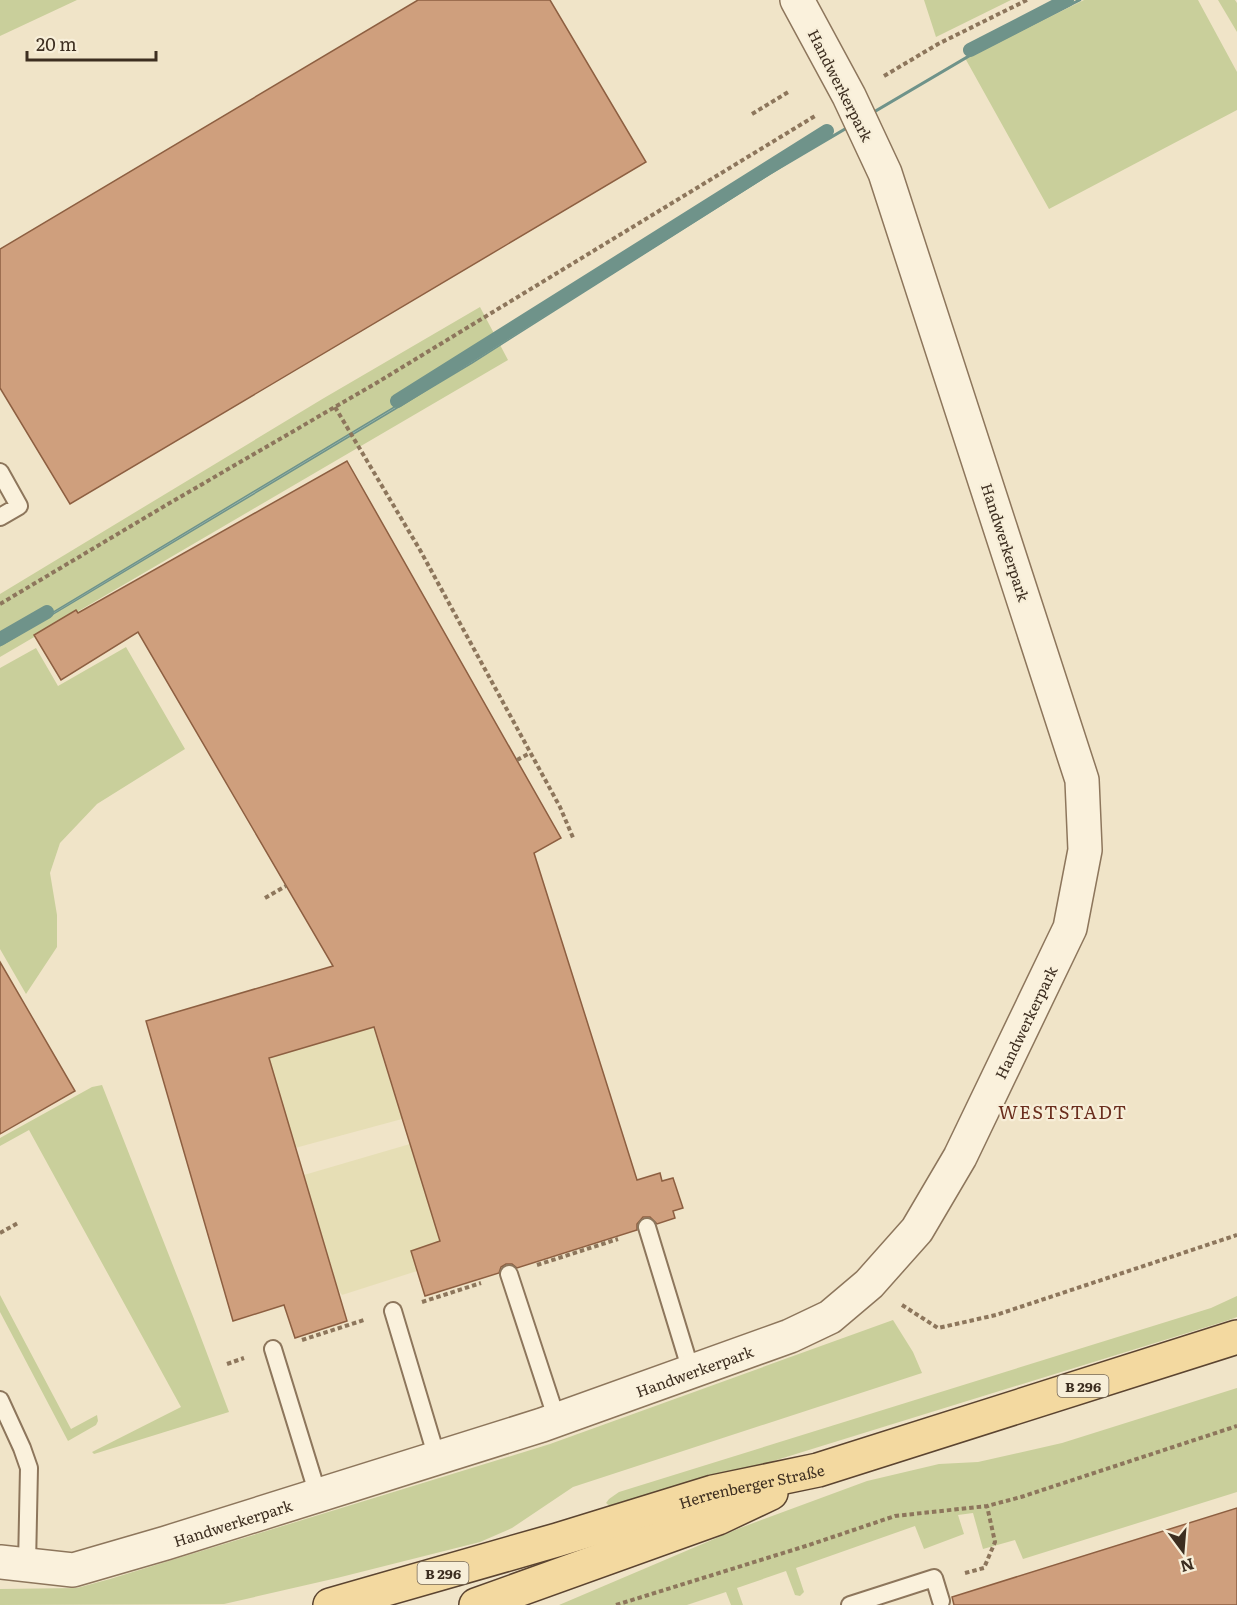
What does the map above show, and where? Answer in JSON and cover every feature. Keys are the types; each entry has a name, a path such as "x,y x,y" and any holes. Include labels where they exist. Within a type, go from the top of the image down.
{"main road":[{"name":"B 296","path":"818,1470 1237,1337"},
{"name":"Herrenberger Straße","path":"330,1605 557,1540 713,1492 818,1470"},
{"name":"Herrenberger Straße","path":"476,1605 718,1518 818,1470"}],"street":[{"name":"Handwerkerpark","path":"13,1563 73,1570 166,1543 556,1420 800,1331 830,1317 869,1284 917,1230 960,1157 1070,928 1086,850 1082,780 885,173 849,96 797,0"}],"lane":[{"path":"0,472 19,506 0,518"},
{"path":"647,1228 691,1371"},
{"path":"509,1274 556,1420"},
{"path":"393,1311 437,1458"},
{"path":"273,1349 318,1495"},
{"path":"0,1400 29,1468 13,1563"},
{"path":"850,1605 934,1578 941,1601"}],"path":[{"path":"0,604 335,407 849,96 938,45 1027,0"},
{"path":"752,114 790,91"},
{"path":"335,407 420,550 560,807 573,840"},
{"path":"516,760 530,753"},
{"path":"265,897 286,886"},
{"path":"0,1233 18,1224"},
{"path":"227,1364 647,1228"},
{"path":"869,1284 938,1328 996,1315 1237,1235"},
{"path":"616,1605 895,1516 987,1506 1021,1497 1237,1426"},
{"path":"960,1575 984,1569 988,1560 995,1542 987,1506"}],"shaded area":[{"path":"373,1027 402,1119 295,1148 269,1058"},
{"path":"410,1144 440,1241 411,1251 417,1271 342,1295 338,1289 304,1175"}],"green space":[{"path":"0,0 77,0 0,36"},
{"path":"924,0 1011,0 936,37"},
{"path":"1084,0 1198,0 1237,72 1237,110 1049,209 965,58"},
{"path":"1218,0 1235,0 1237,3 1237,32"},
{"path":"480,307 508,360 0,657 0,594 324,398"},
{"path":"126,647 185,749 97,804 60,843 50,873 57,915 57,947 26,994 0,949 0,668 36,648 58,686"},
{"path":"102,1085 229,1412 94,1454 92,1452 181,1407 29,1130 0,1146 0,1138 92,1087"},
{"path":"0,1295 71,1429 97,1415 96,1425 68,1441 0,1312"},
{"path":"1237,1296 1237,1317 1226,1321 615,1510 606,1503 619,1492 1211,1308"},
{"path":"893,1320 913,1352 922,1373 573,1487 512,1528 480,1542 224,1604 0,1605 0,1589 77,1588 110,1579 550,1444"},
{"path":"1237,1388 1237,1492 1023,1559 1015,1540 983,1549 973,1513 958,1515 964,1534 924,1549 915,1526 796,1568 804,1592 800,1596 795,1595 786,1571 737,1588 743,1605 731,1605 726,1592 687,1605 559,1605 740,1528 867,1481 939,1464 978,1462 1062,1443"}],"water":[{"path":"1081,0 972,55 770,174 472,363 0,646 471,361 769,173 971,54"}],"building":[{"path":"418,0 550,0 646,162 70,504 0,388 0,249"},
{"path":"347,461 561,838 534,853 637,1180 660,1173 662,1181 673,1178 683,1208 673,1211 675,1218 657,1224 650,1217 643,1217 637,1224 637,1230 517,1268 512,1264 506,1264 501,1267 499,1273 425,1296 411,1251 440,1241 374,1027 269,1058 347,1321 295,1338 284,1305 233,1321 146,1021 333,966 138,632 61,680 34,635 76,610 78,613"},
{"path":"0,962 75,1091 0,1134"},
{"path":"1237,1508 1237,1605 954,1605 952,1597"}],"waterway":[{"path":"970,50 1067,0"},
{"path":"397,401 827,131"},
{"path":"0,639 47,612"}],"district":[{"name":"WESTSTADT","path":"1063,1111"}]}
